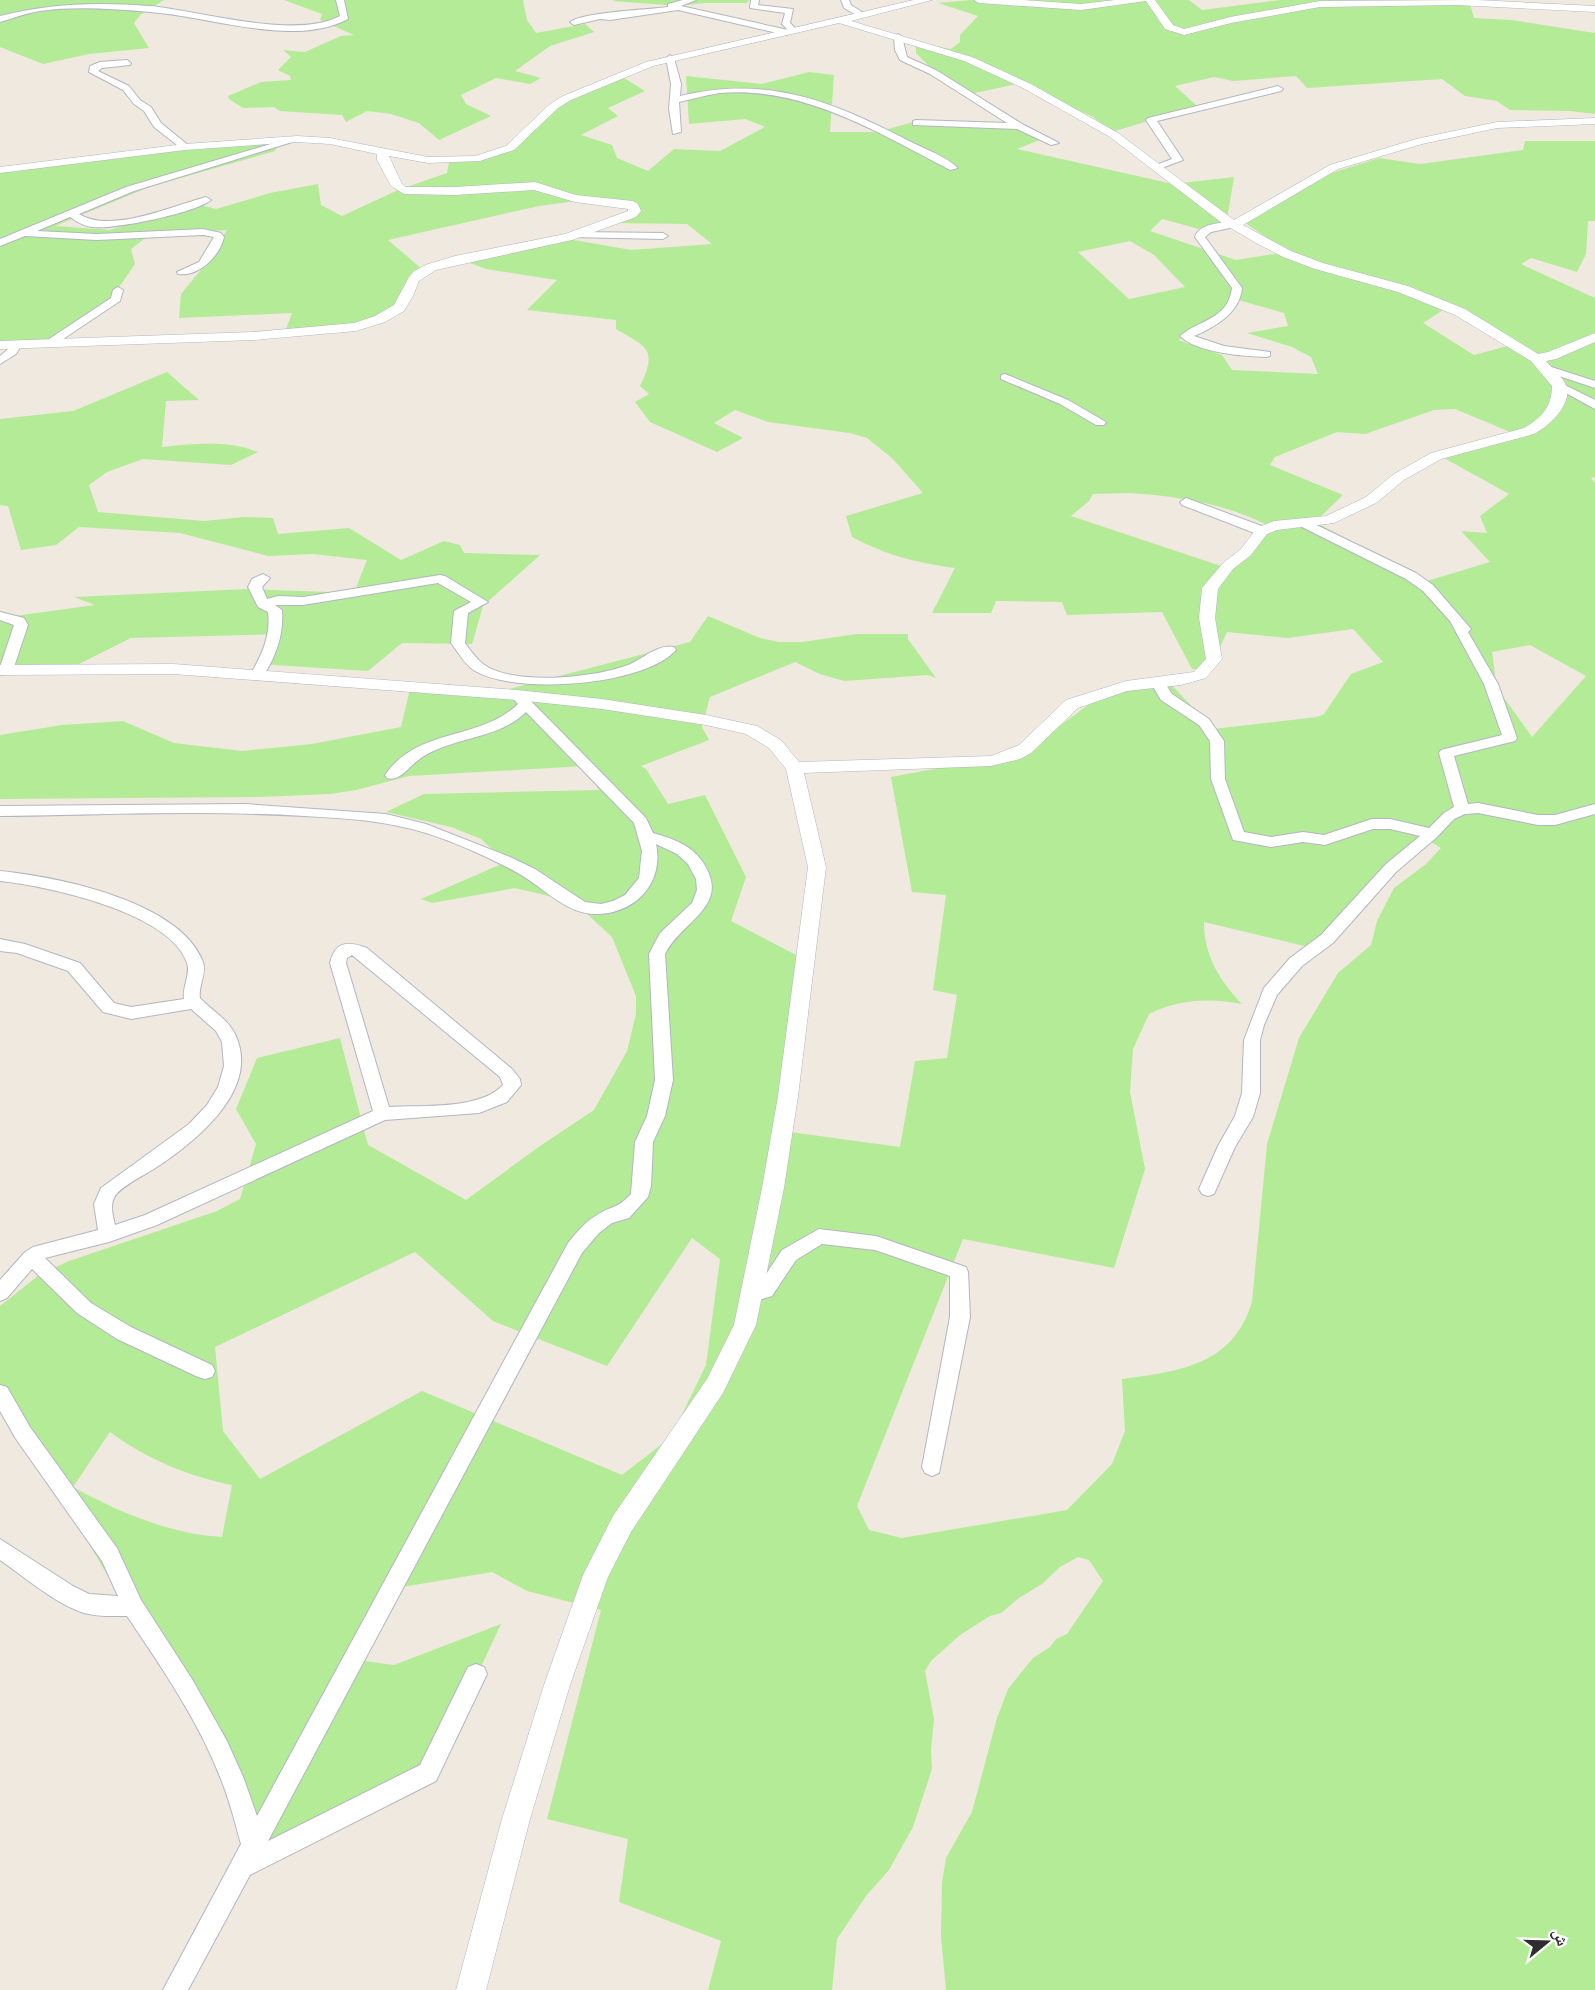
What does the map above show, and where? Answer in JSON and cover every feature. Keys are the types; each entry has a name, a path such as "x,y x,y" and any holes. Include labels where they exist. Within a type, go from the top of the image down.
{"street":[{"path":"0,19 50,7 93,6 151,9 235,23 296,27 339,22 345,16 340,0"},
{"path":"675,9 671,6 692,0"},
{"path":"754,0 753,6 756,7 790,11 786,22 789,31"},
{"path":"844,0 847,6 861,14"},
{"path":"0,243 130,189 257,147 297,140 330,141 383,152 447,161 494,155 510,148 542,117 567,98 670,58 921,0"},
{"path":"979,0 1081,7 1142,0"},
{"path":"1150,0 1169,27 1180,32 1240,18 1327,3 1472,2 1595,9"},
{"path":"574,22 600,16 610,17 675,9 789,31"},
{"path":"623,26 702,14"},
{"path":"838,20 968,59 1027,86 1106,129 1234,224 1287,254 1412,292 1460,312 1541,363 1595,385"},
{"path":"898,37 902,55 910,63 933,72 1019,126 1053,143"},
{"path":"670,58 676,84 676,132"},
{"path":"127,63 100,65 93,68 94,72 126,88 137,102 148,109 157,125 185,147"},
{"path":"675,100 714,91 736,89 795,96 841,111 953,168"},
{"path":"1156,167 1178,160 1151,120 1278,89"},
{"path":"1266,354 1232,351 1186,336 1216,322 1236,298 1237,288 1200,237 1201,232 1234,224 1334,167 1420,141 1497,125 1595,121"},
{"path":"916,123 1019,126"},
{"path":"0,170 185,147 257,147"},
{"path":"0,345 253,336 347,329 391,314 403,302 418,274 432,267 455,260 576,235 635,211 634,207 575,198 535,186 455,191 404,190 397,186 383,159 383,152"},
{"path":"70,213 93,224 107,224 152,215 206,200"},
{"path":"24,232 68,237 203,232 217,234 218,242 203,264 182,272"},
{"path":"576,235 663,236"},
{"path":"50,343 116,299 118,290"},
{"path":"1541,363 1551,356 1595,337"},
{"path":"0,361 12,352 16,344"},
{"path":"1541,363 1559,386 1595,405"},
{"path":"1005,377 1064,402 1100,422"},
{"path":"794,768 962,764 1002,759 1024,748 1072,704 1106,691 1200,675 1214,659 1207,618 1210,588 1228,566 1246,552 1262,531 1275,526 1329,520 1371,500 1398,477 1436,456 1508,438 1540,425 1556,406 1559,386"},
{"path":"1186,502 1262,531"},
{"path":"1306,524 1411,576 1428,588 1456,622 1477,642"},
{"path":"257,675 270,649 277,623 275,610 263,604 255,587 262,578"},
{"path":"263,604 278,600 303,601 440,579 481,602 461,611 458,644 479,668 509,679 561,681 631,669 669,650"},
{"path":"0,616 14,618 21,625 3,670 172,669 602,705 706,720 751,730 775,744 794,768 817,867 788,1096 752,1294 738,1343 714,1386 622,1524 596,1575 557,1685 516,1819 471,1990"},
{"path":"1456,622 1491,684 1510,738 1446,753 1462,809"},
{"path":"1158,683 1166,697 1204,722 1217,741 1218,779 1238,836 1271,842 1302,837 1325,840 1372,824 1390,824 1432,834"},
{"path":"392,775 420,751 440,742 511,719 521,700"},
{"path":"0,812 257,809 389,819 418,826 450,838 530,873 569,903 598,909 625,902 637,895 648,876 648,837 641,821 521,700"},
{"path":"1208,1189 1227,1146 1245,1117 1251,1093 1252,1040 1256,1024 1270,992 1296,962 1327,939 1391,868 1432,834 1449,816 1462,809 1478,808 1538,820 1564,818 1595,809"},
{"path":"175,1990 575,1248 592,1228 606,1218 623,1213 639,1197 642,1186 644,1142 661,1098 664,1080 657,954 666,937 703,899 706,886 700,869 691,855 671,842 648,837"},
{"path":"0,876 61,886 101,898 155,920 188,948 196,964 191,997 194,1003 222,1024 230,1042 233,1062 229,1083 203,1121 181,1140 112,1187 104,1195 101,1202 109,1235"},
{"path":"0,945 19,948 74,968 110,1008 130,1013 194,1003"},
{"path":"0,1293 32,1257 57,1247 109,1235 151,1220 383,1114 484,1106 506,1094 511,1088 511,1079 361,952 350,948 340,955 338,963 383,1114"},
{"path":"752,1294 765,1291 789,1255 819,1236 876,1244 958,1272 960,1317 932,1467"},
{"path":"32,1257 84,1308 123,1333 205,1371"},
{"path":"0,1393 23,1433 110,1555 133,1607 182,1682 230,1771 253,1845"},
{"path":"0,1548 65,1593 87,1604 133,1607"},
{"path":"241,1867 428,1773 476,1674"}],"green space":[{"path":"0,0 164,0 140,15 134,23 149,48 89,54 43,64 0,47"},
{"path":"284,0 523,0 527,20 536,33 585,24 594,32 550,46 515,71 541,78 530,84 496,78 461,95 466,104 491,116 439,140 419,123 391,114 367,111 346,122 342,115 280,111 274,107 243,108 229,99 228,96 261,82 291,80 290,76 278,70 291,57 283,50 305,52 341,36 354,35 320,20 322,14"},
{"path":"749,0 747,3 705,3 679,6 613,1"},
{"path":"971,0 1189,0 1202,10 1280,0 1469,0 1474,18 1512,20 1595,33 1595,114 1570,111 1510,110 1497,101 1465,96 1442,79 1307,88 1296,76 1233,81 1214,77 1175,86 1197,106 1112,132 1093,117 1021,83 970,94 930,67 916,53 916,42 951,49 960,42 960,35 978,16 938,3"},
{"path":"809,72 834,75 830,132 878,132 913,122 952,125 1024,124 1042,139 1017,149 1173,184 1234,177 1227,219 1199,229 1162,219 1150,231 1236,260 1287,252 1244,222 1325,175 1379,158 1420,164 1523,150 1525,141 1595,141 1595,221 1588,221 1586,254 1577,272 1531,258 1521,264 1595,298 1595,477 1591,478 1595,483 1595,1990 946,1990 941,1936 942,1882 946,1858 972,1812 997,1718 1008,1689 1033,1658 1050,1647 1056,1639 1067,1634 1103,1581 1089,1560 1078,1557 1060,1567 1042,1584 1019,1598 1001,1613 990,1616 960,1635 931,1661 925,1671 934,1719 932,1769 913,1827 889,1870 866,1896 837,1939 832,1990 708,1990 721,1941 619,1902 628,1839 547,1819 601,1610 527,1591 492,1572 402,1587 364,1661 394,1665 501,1624 435,1765 246,1856 214,1756 0,1393 0,1306 39,1275 69,1261 217,1211 240,1199 256,1144 236,1109 257,1058 340,1038 368,1145 466,1200 594,1110 627,1051 636,1014 636,996 612,937 574,902 515,888 432,903 421,899 506,862 481,839 451,827 386,812 424,794 599,790 585,766 409,776 356,790 330,794 260,797 0,799 0,735 62,725 123,721 174,743 242,751 312,744 401,727 410,689 501,691 690,642 708,616 760,638 779,642 802,642 857,634 908,634 908,639 936,678 928,675 844,681 820,674 795,662 710,697 702,727 709,740 641,766 646,769 668,804 705,795 746,877 731,921 800,957 790,1132 900,1147 915,1061 947,1058 957,995 933,990 946,895 912,892 891,777 1009,755 1051,732 1091,703 1130,686 1167,680 1213,729 1317,717 1324,714 1351,674 1383,662 1353,629 1288,638 1227,632 1209,671 1192,669 1162,612 1067,615 1062,602 996,601 991,613 932,613 955,568 902,557 877,549 852,537 846,516 923,493 892,458 867,438 850,433 768,422 735,410 714,423 743,438 717,452 650,422 635,402 649,394 640,386 648,364 646,350 635,340 616,329 616,320 527,310 557,280 486,269 459,259 568,239 631,250 712,244 687,224 617,223 629,208 576,201 539,206 388,240 422,269 405,301 376,321 285,332 292,313 179,318 181,294 200,271 227,230 149,235 131,249 135,264 113,296 49,340 0,343 0,171 279,139 275,151 149,187 55,226 109,230 201,205 216,209 270,193 318,184 321,205 342,216 398,190 447,173 449,162 503,149 566,99 624,78 645,91 608,108 618,116 581,135 612,145 617,158 648,171 674,149 720,151 765,127 745,119 689,124 686,76 762,84","holes":["1130,241 1154,255 1185,287 1129,299 1078,252","1231,298 1284,313 1288,326 1247,333 1292,347 1311,357 1318,374 1232,370 1222,355 1178,340 1223,320","1448,307 1486,322 1519,343 1474,355 1423,323","1455,409 1515,434 1444,458 1509,494 1480,516 1487,533 1461,531 1490,562 1427,581 1315,522 1343,495 1270,465 1275,457 1337,432 1365,434 1434,410","1129,493 1164,496 1216,506 1265,524 1233,570 1071,516 1089,501 1093,494","1530,645 1586,676 1532,737 1497,688 1492,652","1423,837 1441,848 1426,864 1394,888 1377,921 1371,945 1338,973 1299,1038 1267,1144 1252,1302 1243,1323 1231,1340 1201,1362 1164,1373 1122,1379 1125,1431 1112,1464 1067,1510 902,1538 869,1530 857,1506 963,1239 1114,1268 1145,1169 1130,1092 1133,1049 1149,1014 1172,1005 1195,1001 1242,1004 1220,977 1210,957 1204,922 1308,947","692,1238 720,1259 706,1365 671,1437 622,1475 422,1391 260,1479 223,1431 215,1347 415,1252 493,1321 607,1366","110,1432 168,1465 199,1477 232,1485 222,1537 164,1526 108,1505 73,1487"]},
{"path":"167,372 199,400 166,401 162,447 222,444 258,452 231,465 143,459 107,472 89,485 98,512 204,521 244,517 273,518 278,534 349,528 401,560 444,541 460,545 464,553 540,555 483,606 472,644 402,643 368,671 259,664 280,634 131,638 67,670 0,676 0,618 95,605 74,597 247,589 354,593 367,560 313,554 268,556 180,533 79,527 56,545 21,550 8,506 0,505 0,419 73,411"}]}
